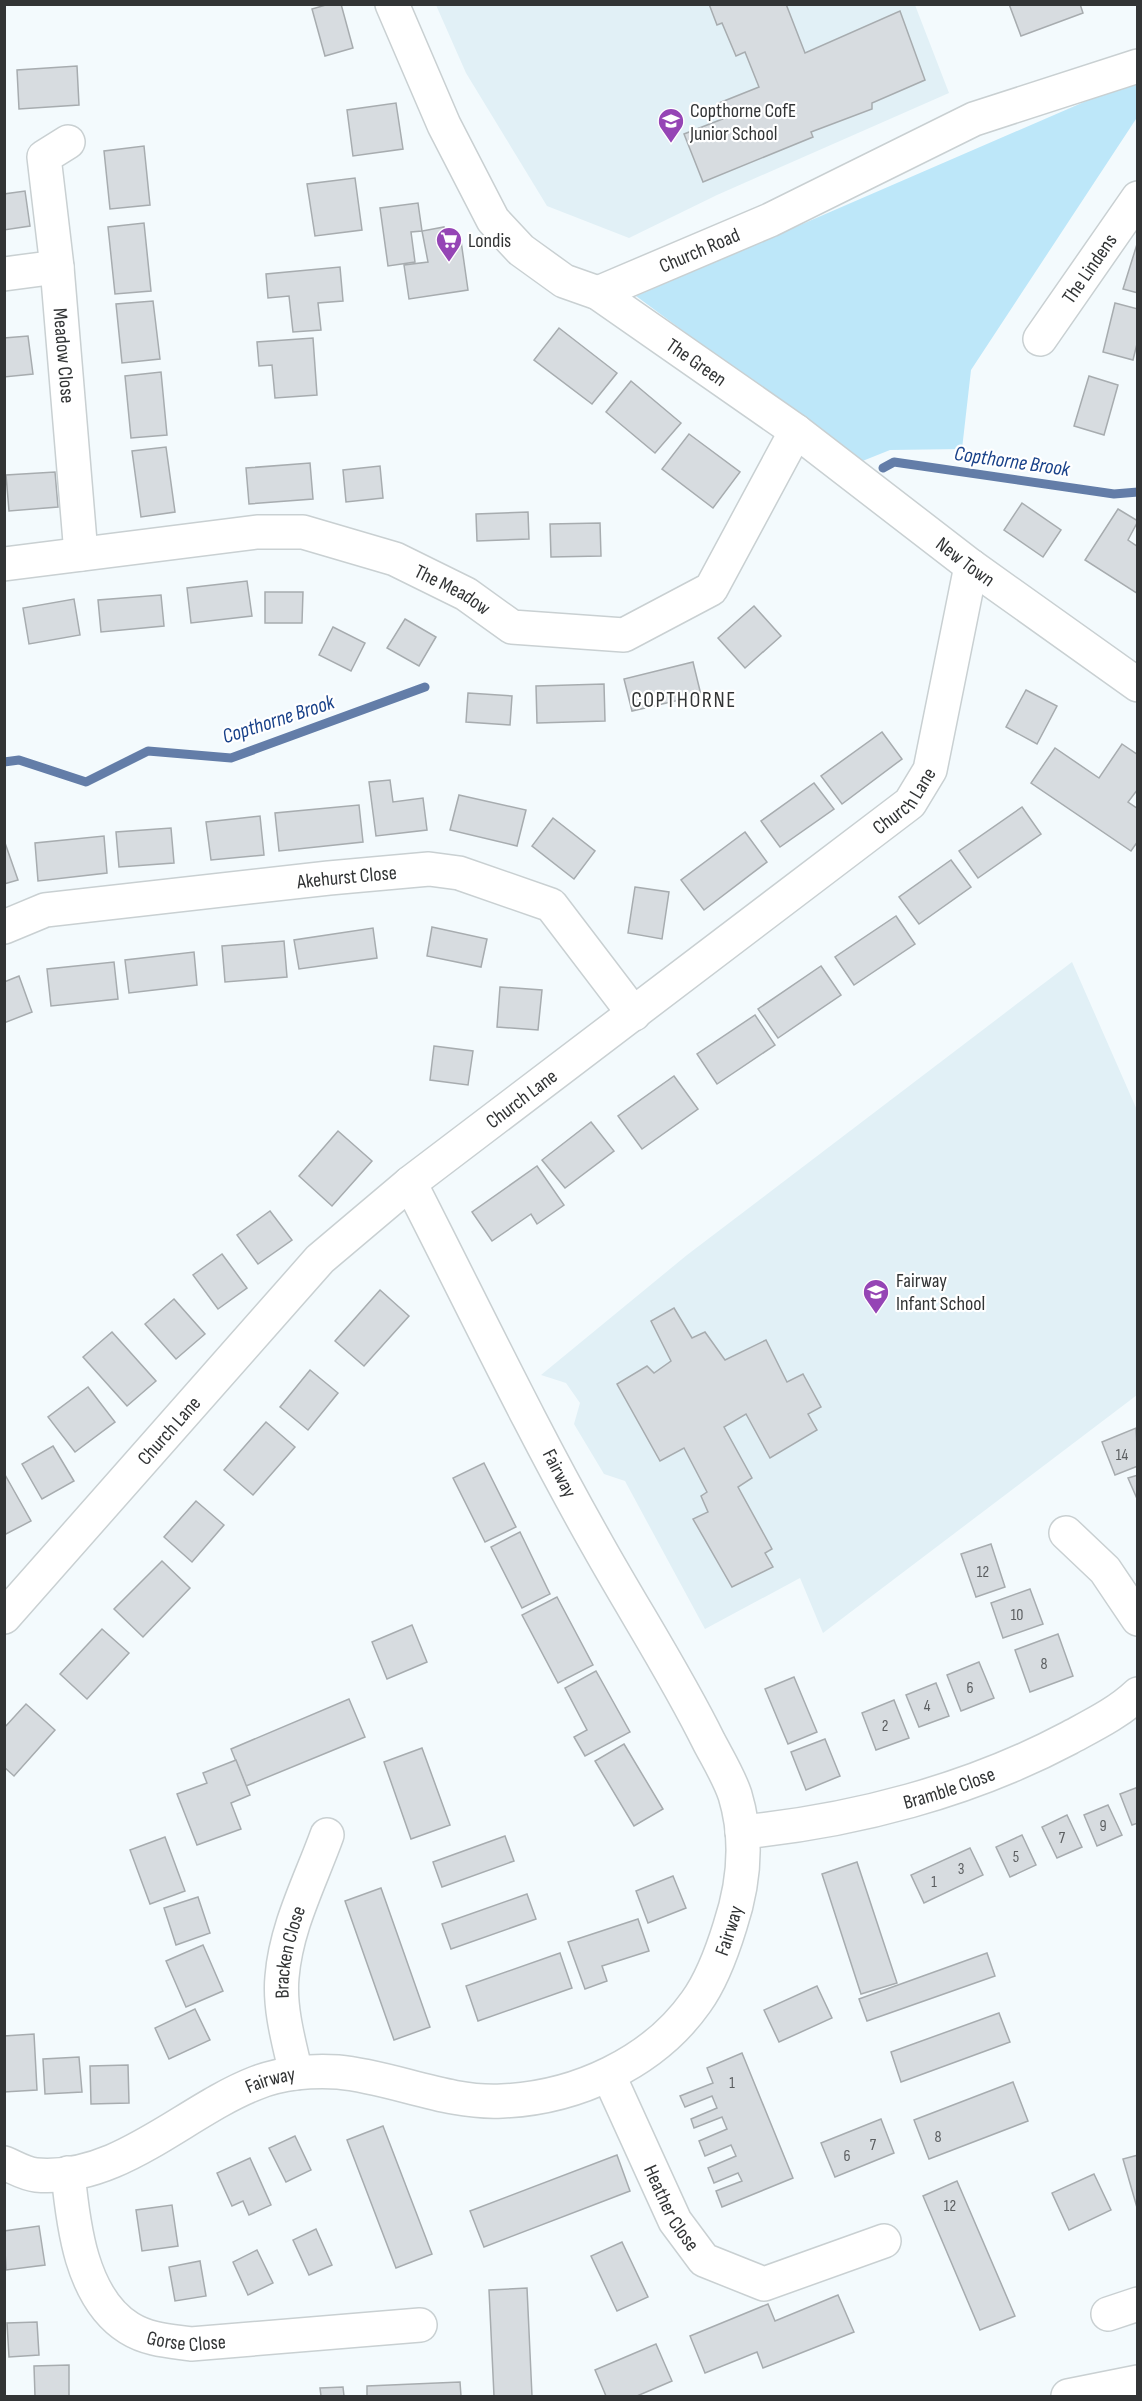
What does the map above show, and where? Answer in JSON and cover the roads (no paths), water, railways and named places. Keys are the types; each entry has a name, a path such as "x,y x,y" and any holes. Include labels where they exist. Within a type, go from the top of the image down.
{"main road":[{"path":"392,4 444,125 492,220 521,249 564,281 598,293"},
{"name":"Church Road","path":"598,293 770,220 974,119 1137,66"},
{"name":"Meadow Close","path":"48,148 81,554"},
{"name":"The Lindens","path":"1040,339 1137,198"},
{"path":"4,274 57,267"},
{"name":"The Green","path":"598,293 796,431"},
{"name":"The Meadow","path":"4,564 257,532 303,532 395,559 466,594 512,627 624,635 711,589 796,431"},
{"name":"New Town","path":"796,431 971,566 1137,685"},
{"name":"Church Lane","path":"4,1617 320,1259 410,1183 910,803 930,770 971,566"},
{"name":"Akehurst Close","path":"4,927 45,910 429,869 459,873 551,905 634,1014"},
{"name":"Fairway","path":"4,2163 32,2175 68,2173 106,2163 181,2125 221,2099 259,2082 296,2073 326,2071 355,2074 455,2097 499,2102 540,2097 609,2076 658,2043 699,1999 721,1954 737,1906 743,1869 742,1832 734,1792 691,1705 597,1544 410,1183"},
{"path":"1066,1533 1105,1570 1137,1619"},
{"name":"Bramble Close","path":"742,1832 835,1820 980,1779 1048,1749 1096,1724 1137,1694"},
{"name":"Bracken Close","path":"296,2073 287,2034 281,1978 294,1916 327,1835"},
{"name":"Heather Close","path":"609,2076 675,2222 704,2260 764,2284 884,2241"},
{"name":"Gorse Close","path":"68,2173 73,2227 89,2273 101,2302 129,2328 157,2340 191,2344 420,2325"},
{"path":"1068,2397 1137,2382"}],"waterway":[{"name":"Copthorne Brook","path":"883,468 894,462 1114,494 1138,492"},
{"name":"Copthorne Brook","path":"4,762 19,760 86,782 148,751 231,758 425,687"}],"place":[{"name":"Copthorne CofE Junior School","path":"671,144"},
{"name":"Londis","path":"449,263"},
{"name":"Fairway Infant School","path":"876,1315"}],"district":[{"name":"COPTHORNE","path":"684,699"}]}
